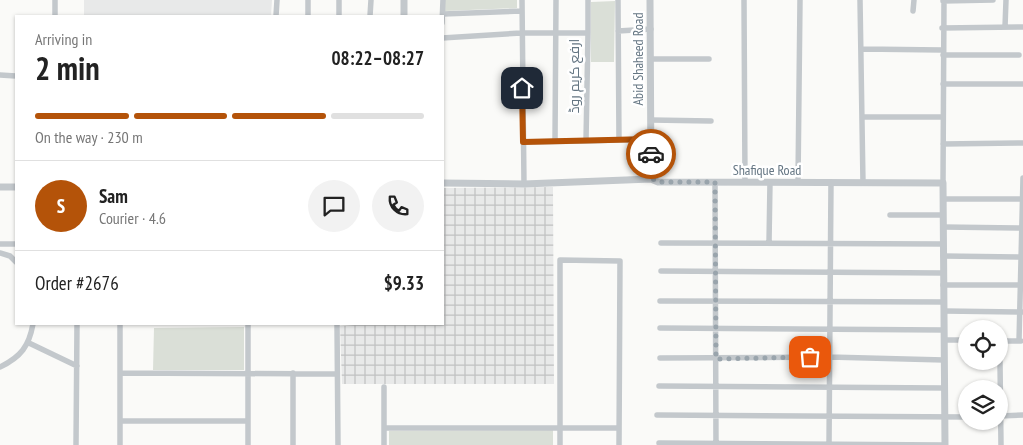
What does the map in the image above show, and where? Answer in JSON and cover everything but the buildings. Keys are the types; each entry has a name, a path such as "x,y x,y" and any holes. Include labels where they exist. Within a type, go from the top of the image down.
{"street":[{"path":"55,0 55,15"},
{"path":"276,15 277,0"},
{"path":"308,0 308,15"},
{"path":"339,0 339,15"},
{"path":"370,15 371,0"},
{"path":"404,0 404,15"},
{"path":"443,0 443,14 522,11"},
{"path":"522,0 524,184"},
{"path":"555,141 556,0"},
{"path":"588,0 588,33"},
{"path":"618,0 619,140"},
{"name":"Abid Shaheed Road","path":"650,0 651,178"},
{"path":"744,0 745,182"},
{"path":"798,182 800,0"},
{"path":"860,0 863,183"},
{"path":"913,12 914,0"},
{"path":"659,443 945,445 942,144 942,28 944,0 993,0"},
{"path":"1005,28 1006,0"},
{"path":"942,28 1023,27"},
{"path":"618,31 650,29"},
{"name":"ارفع کریم روڈ","path":"444,38 522,33 588,33 586,141"},
{"path":"860,49 1018,55"},
{"path":"651,59 709,59"},
{"path":"0,75 15,76"},
{"path":"942,84 1023,84"},
{"path":"862,117 942,117"},
{"path":"651,120 711,121"},
{"path":"523,142 651,139"},
{"path":"942,144 1023,143"},
{"name":"Shafique Road","path":"444,183 524,184 651,178 658,182 943,183"},
{"path":"1008,341 1021,341 1023,178"},
{"path":"715,182 716,444"},
{"path":"769,243 770,182"},
{"path":"829,444 831,182"},
{"path":"0,187 15,187"},
{"path":"943,198 1023,199"},
{"path":"890,215 943,215"},
{"path":"943,227 1022,228"},
{"path":"661,243 943,244"},
{"path":"0,244 15,244"},
{"path":"0,253 10,256 15,261"},
{"path":"943,256 1022,257"},
{"path":"560,445 560,260 620,261 619,445"},
{"path":"661,271 943,272"},
{"path":"943,285 1022,285"},
{"path":"660,301 944,302"},
{"path":"944,311 1022,312"},
{"path":"0,367 11,362 29,342 33,325"},
{"path":"76,445 77,325"},
{"path":"120,325 120,445"},
{"path":"248,325 248,445"},
{"path":"336,325 338,445"},
{"path":"660,328 944,330"},
{"path":"944,340 958,340"},
{"path":"29,342 77,366"},
{"path":"660,358 829,357 944,360"},
{"path":"293,373 293,445"},
{"path":"120,374 336,374"},
{"path":"659,386 944,388"},
{"path":"384,387 384,445"},
{"path":"658,415 958,416"},
{"path":"1008,416 1023,415"},
{"path":"120,422 248,421"},
{"path":"384,428 619,428"},
{"path":"1000,430 1001,445"}],"shaded area":[{"path":"84,0 272,0 271,15 84,15"},
{"path":"445,0 517,0 517,8 445,11"},
{"path":"615,1 614,62 591,62 591,2"},
{"path":"553,187 554,384 342,384 340,326 444,325 444,188"},
{"path":"244,327 244,370 153,370 154,328"},
{"path":"553,430 553,445 389,445 389,431"}],"way so far":[{"path":"651,154 651,178 658,182 715,182 716,359 810,357"}],"route":[{"path":"522,88 523,142 651,139 651,154"}]}
